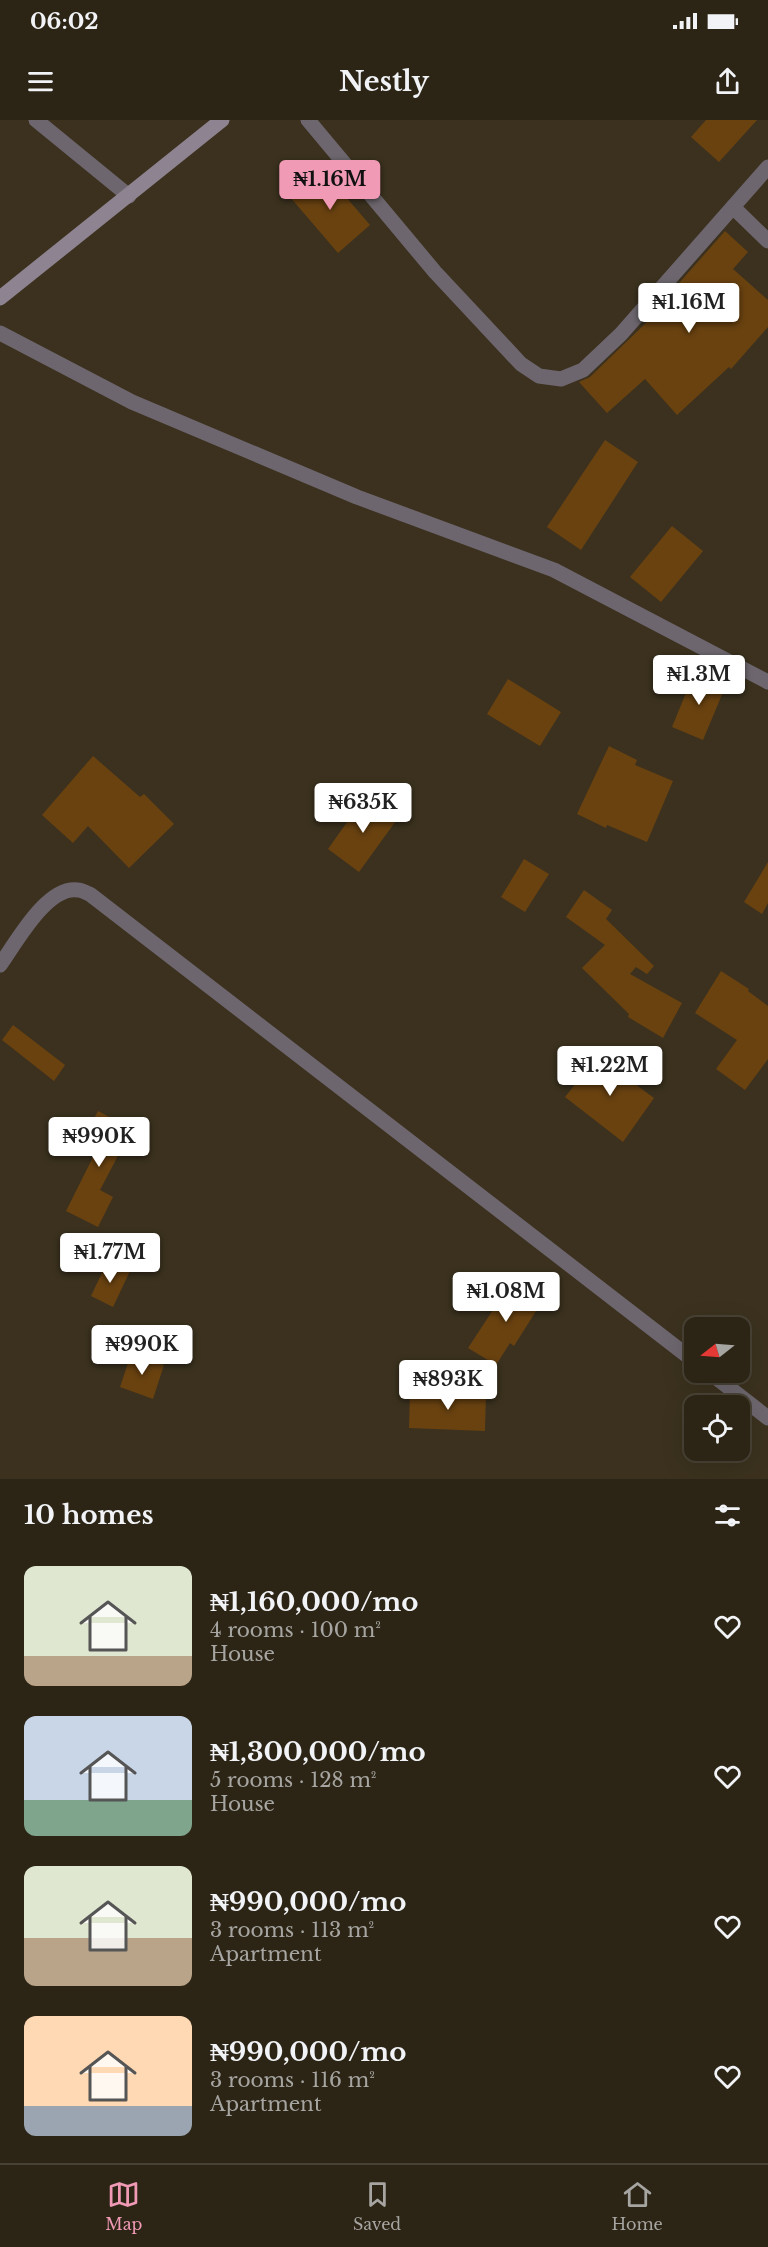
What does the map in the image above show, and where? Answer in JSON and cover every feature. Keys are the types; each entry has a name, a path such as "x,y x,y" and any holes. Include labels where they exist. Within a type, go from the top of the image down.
{"main road":[{"path":"0,298 222,120"}],"street":[{"path":"36,120 129,196"},
{"path":"308,120 435,272 521,364 539,376 561,379 582,370 621,334 768,167"},
{"path":"733,207 768,241"},
{"path":"0,333 132,402 357,497 554,570 768,682"},
{"path":"0,965 42,907 58,894 77,889 91,895 684,1354"},
{"path":"723,1383 768,1418"}],"building":[{"path":"706,120 757,120 719,162 691,137"},
{"path":"322,169 370,225 338,253 290,197"},
{"path":"725,231 748,252 733,269 768,300 768,327 731,369 729,367 677,415 645,379 607,413 579,382 590,377 651,318 650,316"},
{"path":"605,440 638,462 581,550 547,527"},
{"path":"672,526 703,551 661,602 630,577"},
{"path":"695,671 726,685 703,740 672,727"},
{"path":"508,679 561,712 540,746 487,714"},
{"path":"609,746 637,760 635,765 673,781 647,842 607,825 606,828 577,814"},
{"path":"93,756 140,797 144,794 174,824 129,868 88,826 73,843 42,815"},
{"path":"373,800 398,818 359,872 328,849 362,801 369,805"},
{"path":"524,859 549,874 525,912 501,897"},
{"path":"768,862 768,903 762,914 744,902"},
{"path":"584,890 612,910 606,919 654,966 647,974 636,967 630,974 682,1003 663,1038 628,1017 629,1014 582,968 605,945 566,917"},
{"path":"721,971 749,989 748,991 768,1006 768,1059 745,1090 716,1069 737,1040 695,1013"},
{"path":"13,1025 65,1065 54,1081 2,1040"},
{"path":"603,1050 628,1071 624,1076 654,1098 623,1142 565,1097"},
{"path":"98,1111 132,1129 100,1190 113,1197 98,1227 66,1211 96,1151 81,1143"},
{"path":"108,1260 130,1271 113,1307 91,1296"},
{"path":"512,1281 543,1300 514,1346 510,1343 496,1365 468,1348"},
{"path":"131,1354 164,1365 153,1399 120,1387"},
{"path":"410,1391 486,1393 485,1431 409,1428"}]}
